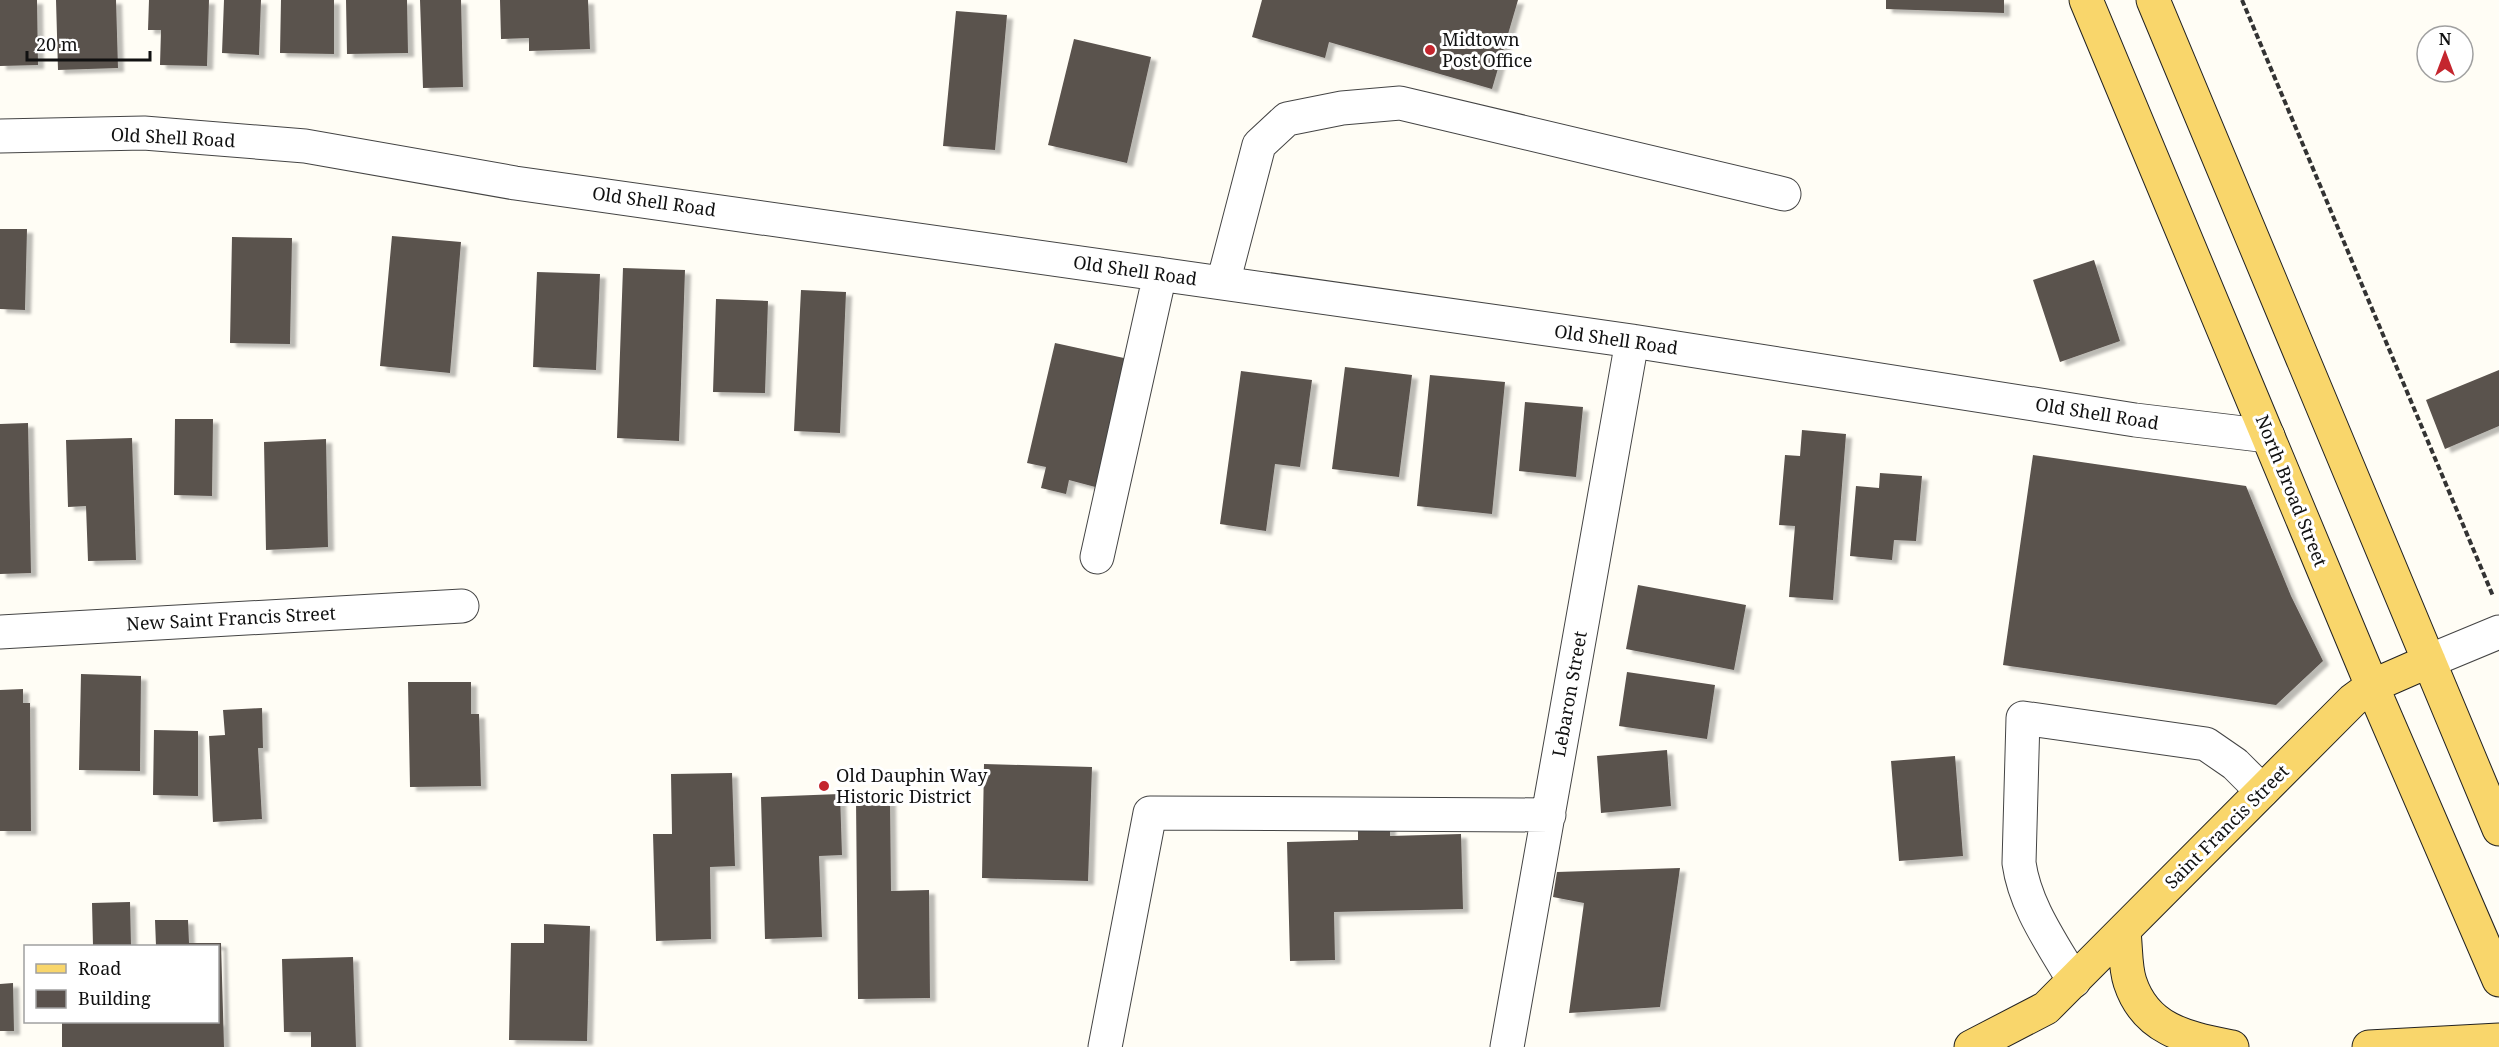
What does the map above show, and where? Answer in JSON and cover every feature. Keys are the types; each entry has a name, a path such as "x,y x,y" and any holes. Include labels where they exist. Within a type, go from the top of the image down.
{"main road":[{"name":"North Broad Street","path":"2086,0 2372,686 2499,980"},
{"path":"2153,0 2499,829"},
{"name":"Saint Francis Street","path":"1971,1047 2046,1008 2124,932 2338,713 2372,686 2429,661"},
{"path":"2124,932 2130,981 2144,1011 2180,1036 2232,1047"},
{"path":"2369,1047 2499,1040"}],"street":[{"path":"1223,283 1259,145 1287,119 1342,108 1400,104 1784,194"},
{"name":"Old Shell Road","path":"0,136 144,133 305,146 515,183 1632,341 2135,420 2268,436"},
{"path":"1097,557 1160,274"},
{"name":"Lebaron Street","path":"1507,1047 1632,341"},
{"name":"New Saint Francis Street","path":"0,632 462,606"},
{"name":"Saint Francis Street","path":"2429,661 2499,632"},
{"path":"2074,981 2033,909 2021,879 2019,863 2023,718 2206,744 2235,764 2262,791"},
{"path":"1105,1047 1150,813 1549,815"}],"path":[{"path":"2242,0 2485,577"}],"building":[{"path":"0,0 37,0 38,65 0,66"},
{"path":"56,0 116,0 118,68 58,70"},
{"path":"149,0 209,0 207,66 160,65 161,30 148,30"},
{"path":"224,0 261,0 259,55 222,53"},
{"path":"281,0 334,0 334,54 280,53"},
{"path":"346,0 407,0 408,53 347,54"},
{"path":"420,0 461,0 463,87 423,88"},
{"path":"500,0 588,0 590,49 529,51 529,38 501,39"},
{"name":"Midtown Post Office","path":"1262,0 1518,0 1492,89 1329,42 1325,58 1252,37"},
{"path":"1886,0 2004,0 2004,13 1886,9"},
{"path":"956,11 1007,15 995,150 943,146"},
{"path":"1074,39 1151,57 1127,163 1048,145"},
{"path":"0,229 27,229 25,310 0,309"},
{"path":"392,236 461,242 450,373 380,366"},
{"path":"232,237 292,238 290,344 230,343"},
{"path":"2094,260 2120,341 2060,362 2033,280"},
{"path":"623,268 685,270 679,441 617,438"},
{"path":"537,272 600,274 596,370 533,367"},
{"path":"801,290 846,292 840,433 794,431"},
{"path":"716,299 768,301 765,393 713,392"},
{"path":"1055,343 1133,360 1103,489 1069,480 1066,494 1041,488 1046,467 1027,463"},
{"path":"1345,367 1412,375 1399,477 1332,469"},
{"path":"2499,370 2499,426 2445,449 2426,400"},
{"path":"1241,371 1312,380 1300,467 1275,464 1266,531 1220,524"},
{"path":"1430,375 1505,382 1492,514 1417,506"},
{"path":"1525,402 1583,407 1576,477 1519,471"},
{"path":"175,419 213,419 212,496 174,495"},
{"path":"28,423 31,573 0,574 0,424"},
{"path":"1802,430 1846,434 1833,600 1789,597 1795,526 1779,525 1785,455 1800,456"},
{"path":"132,438 136,560 88,561 86,506 68,507 66,440"},
{"path":"326,439 328,547 266,550 264,442"},
{"path":"2033,455 2246,486 2291,596 2323,661 2276,705 2003,665"},
{"path":"1880,473 1922,476 1916,541 1894,540 1892,560 1850,556 1856,486 1879,488"},
{"path":"1638,585 1746,605 1734,670 1626,649"},
{"path":"1627,672 1715,685 1707,739 1619,726"},
{"path":"81,674 141,676 140,771 79,770"},
{"path":"408,682 471,682 471,714 479,714 481,786 410,787"},
{"path":"23,689 23,703 30,703 31,831 0,831 0,690"},
{"path":"262,708 263,748 258,748 262,819 213,822 209,736 225,735 223,710"},
{"path":"154,730 198,731 198,796 153,795"},
{"path":"1667,750 1671,806 1601,813 1597,756"},
{"path":"1955,756 1963,856 1899,861 1891,761"},
{"path":"984,764 1092,767 1088,881 982,878"},
{"path":"732,773 735,866 710,867 711,939 656,941 653,834 672,834 671,774"},
{"path":"840,794 842,855 819,856 822,937 765,939 761,797"},
{"path":"856,800 890,800 891,891 929,890 930,998 858,999"},
{"path":"1390,822 1390,836 1461,834 1463,909 1334,912 1335,960 1290,961 1287,842 1358,840 1358,823"},
{"path":"1680,868 1660,1007 1569,1013 1584,903 1553,897 1557,872"},
{"path":"130,902 131,945 93,945 92,903"},
{"path":"155,920 188,920 189,943 221,943 224,1047 62,1047 62,1023 219,1023 219,945 156,945"},
{"path":"544,924 590,926 587,1041 509,1040 511,943 544,943"},
{"path":"353,957 356,1047 311,1047 311,1032 284,1032 282,959"},
{"path":"13,983 14,1031 0,1031 0,984"}],"place":[{"name":"Midtown Post Office","path":"1430,50"},
{"name":"Old Dauphin Way Historic District","path":"824,786"}]}
